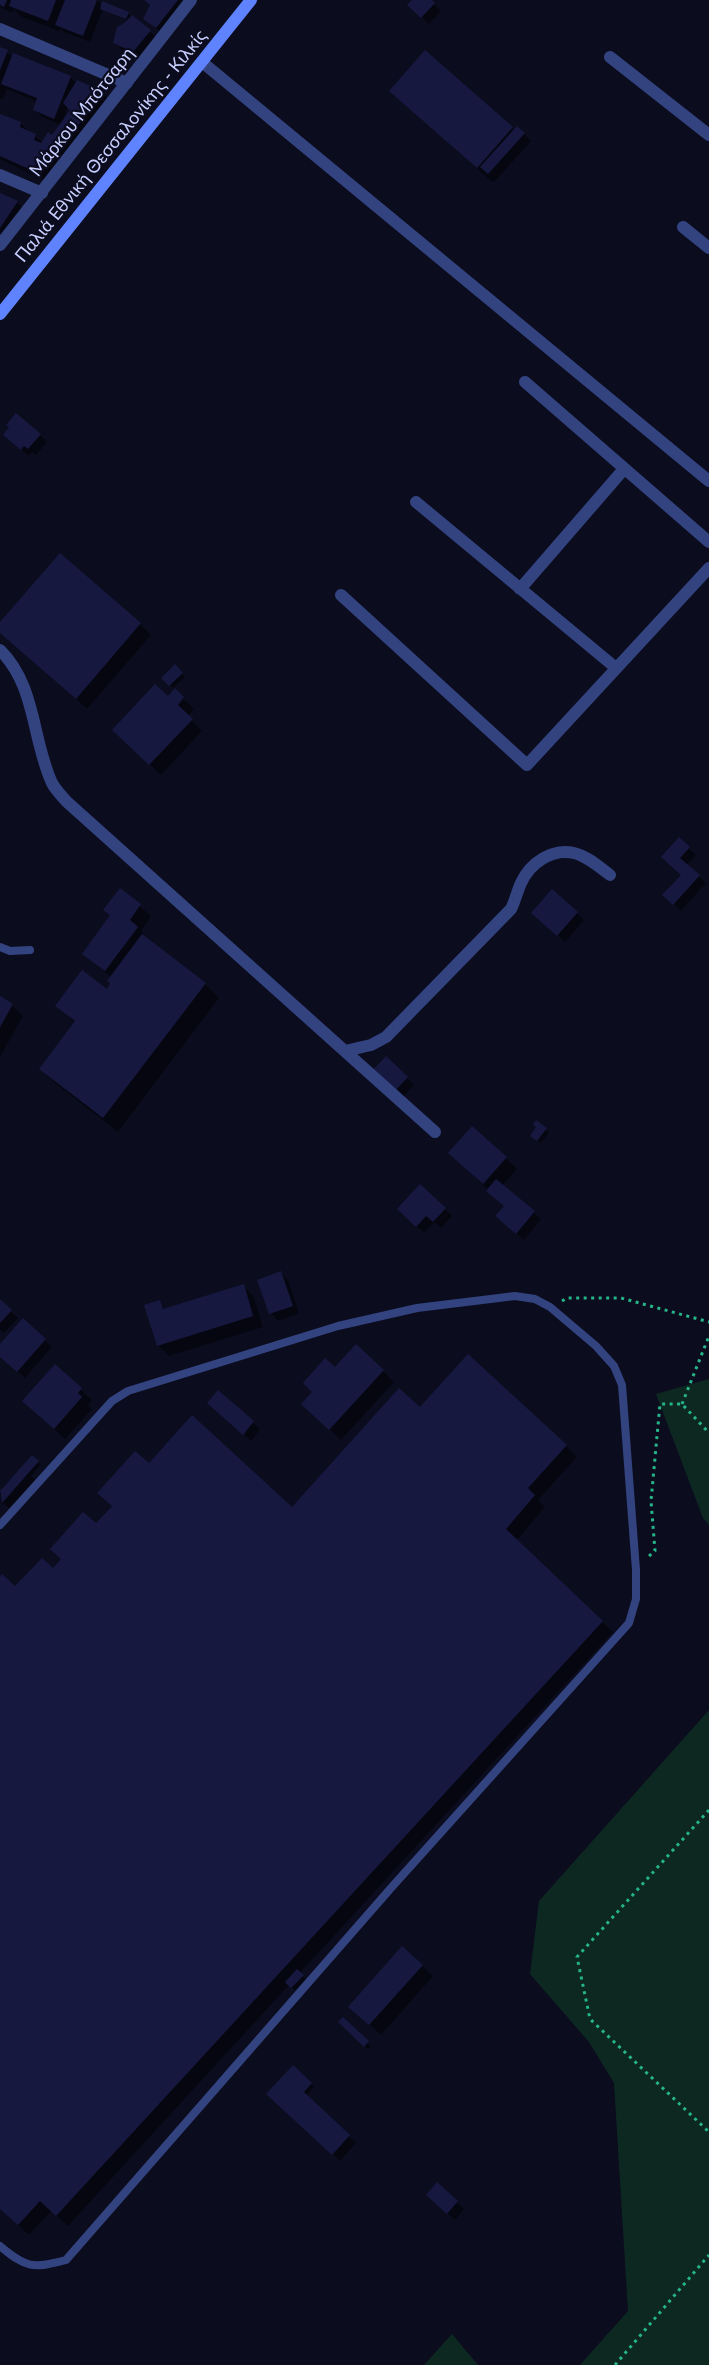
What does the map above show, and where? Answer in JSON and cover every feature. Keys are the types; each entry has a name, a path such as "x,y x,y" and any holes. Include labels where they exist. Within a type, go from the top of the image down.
{"main road":[{"name":"Παλιά Εθνική Θεσσαλονίκης - Κιλκίς","path":"0,314 250,0"}],"street":[{"name":"Μάρκου Μπότσαρη","path":"0,245 191,0"},
{"path":"0,29 127,83"},
{"path":"609,57 709,135"},
{"path":"202,62 709,481"},
{"path":"0,175 42,193"},
{"path":"682,227 709,248"},
{"path":"525,382 709,542"},
{"path":"520,589 624,468"},
{"path":"416,502 616,669"},
{"path":"341,595 526,765 709,568"},
{"path":"0,650 16,670 20,679 45,766 53,785 66,801 435,1132"},
{"path":"345,1051 371,1045 386,1037 511,909 521,882 542,858 556,853 575,853 610,875"}],"lane":[{"path":"0,947 10,951 30,950"},
{"path":"0,1525 112,1401 128,1391 338,1326 417,1308 515,1296 535,1299 550,1307 596,1346 614,1366 622,1385 636,1570 636,1599 630,1623 391,1888 66,2260 40,2267 17,2261 0,2246"}],"path":[{"path":"550,1307 567,1298 621,1298 709,1322"},
{"path":"682,1404 709,1336"},
{"path":"636,1570 655,1551 651,1501 660,1404 682,1404 709,1433"},
{"path":"709,1810 577,1957 590,2019 709,2132"},
{"path":"615,2365 709,2254"}],"green space":[{"path":"709,1379 709,1525 703,1518 656,1394"},
{"path":"709,1710 709,2365 580,2365 628,2311 614,2083 589,2042 530,1974 539,1901"},
{"path":"452,2334 478,2365 424,2365"}],"building":[{"path":"0,0 7,0 4,7 0,5"},
{"path":"11,0 56,0 48,21 9,6"},
{"path":"65,0 97,0 83,36 55,25"},
{"path":"144,0 178,0 156,28 143,19 150,5"},
{"path":"412,0 432,0 435,3 421,18 407,5"},
{"path":"102,1 129,12 126,19 100,9"},
{"path":"132,15 151,30 133,52 113,43 117,27"},
{"path":"0,47 8,50 0,70"},
{"path":"425,50 513,127 477,168 389,91"},
{"path":"13,53 71,76 54,119 33,110 37,98 1,84"},
{"path":"77,80 104,92 40,174 0,156 0,114 21,122 20,127 36,134 34,140 41,143 48,132 52,135 70,110 63,103"},
{"path":"517,126 525,133 488,174 480,167"},
{"path":"0,193 18,201 0,228"},
{"path":"16,413 41,434 28,449 24,446 21,450 3,435 9,427 6,425"},
{"path":"60,553 141,623 76,699 0,633 0,622"},
{"path":"175,664 183,673 169,686 161,678"},
{"path":"155,684 168,696 175,688 184,697 178,705 193,719 149,765 112,730"},
{"path":"679,837 690,847 680,858 700,875 673,905 662,895 681,875 661,857"},
{"path":"120,888 141,904 130,920 138,927 105,971 82,954 110,915 103,910"},
{"path":"552,889 578,912 557,936 531,913"},
{"path":"142,934 206,983 103,1118 39,1069 75,1021 55,1006 82,970 107,989 110,983 107,981"},
{"path":"0,996 13,1004 0,1027"},
{"path":"386,1056 408,1077 394,1092 372,1071"},
{"path":"536,1120 547,1128 537,1141 530,1136 536,1127 533,1125"},
{"path":"472,1126 507,1157 483,1184 448,1153"},
{"path":"496,1179 535,1211 516,1234 495,1216 504,1206 486,1191"},
{"path":"420,1184 446,1208 433,1222 426,1216 416,1227 397,1209"},
{"path":"281,1271 293,1306 269,1314 257,1280"},
{"path":"244,1284 253,1316 157,1346 144,1305 160,1300 163,1309"},
{"path":"0,1299 12,1310 0,1323"},
{"path":"23,1318 46,1339 17,1372 0,1357 0,1344"},
{"path":"356,1344 384,1370 329,1430 301,1404 312,1392 303,1383 325,1358 335,1367"},
{"path":"468,1354 567,1445 528,1488 535,1495 506,1529 603,1621 56,2216 40,2201 18,2225 0,2209 0,1577 2,1574 15,1586 42,1558 53,1568 61,1559 50,1549 83,1512 96,1523 112,1506 97,1493 135,1451 149,1463 192,1415 292,1507 399,1388 420,1407"},
{"path":"55,1364 82,1388 78,1393 82,1397 54,1429 22,1401"},
{"path":"218,1390 254,1421 243,1435 207,1403"},
{"path":"32,1455 39,1461 2,1503 0,1489"},
{"path":"402,1946 423,1965 369,2025 348,2007"},
{"path":"297,1969 304,1975 291,1988 285,1982"},
{"path":"343,2017 369,2041 364,2047 338,2022"},
{"path":"293,2065 312,2083 304,2092 350,2135 332,2155 266,2094"},
{"path":"437,2182 458,2201 447,2214 426,2195"}]}
